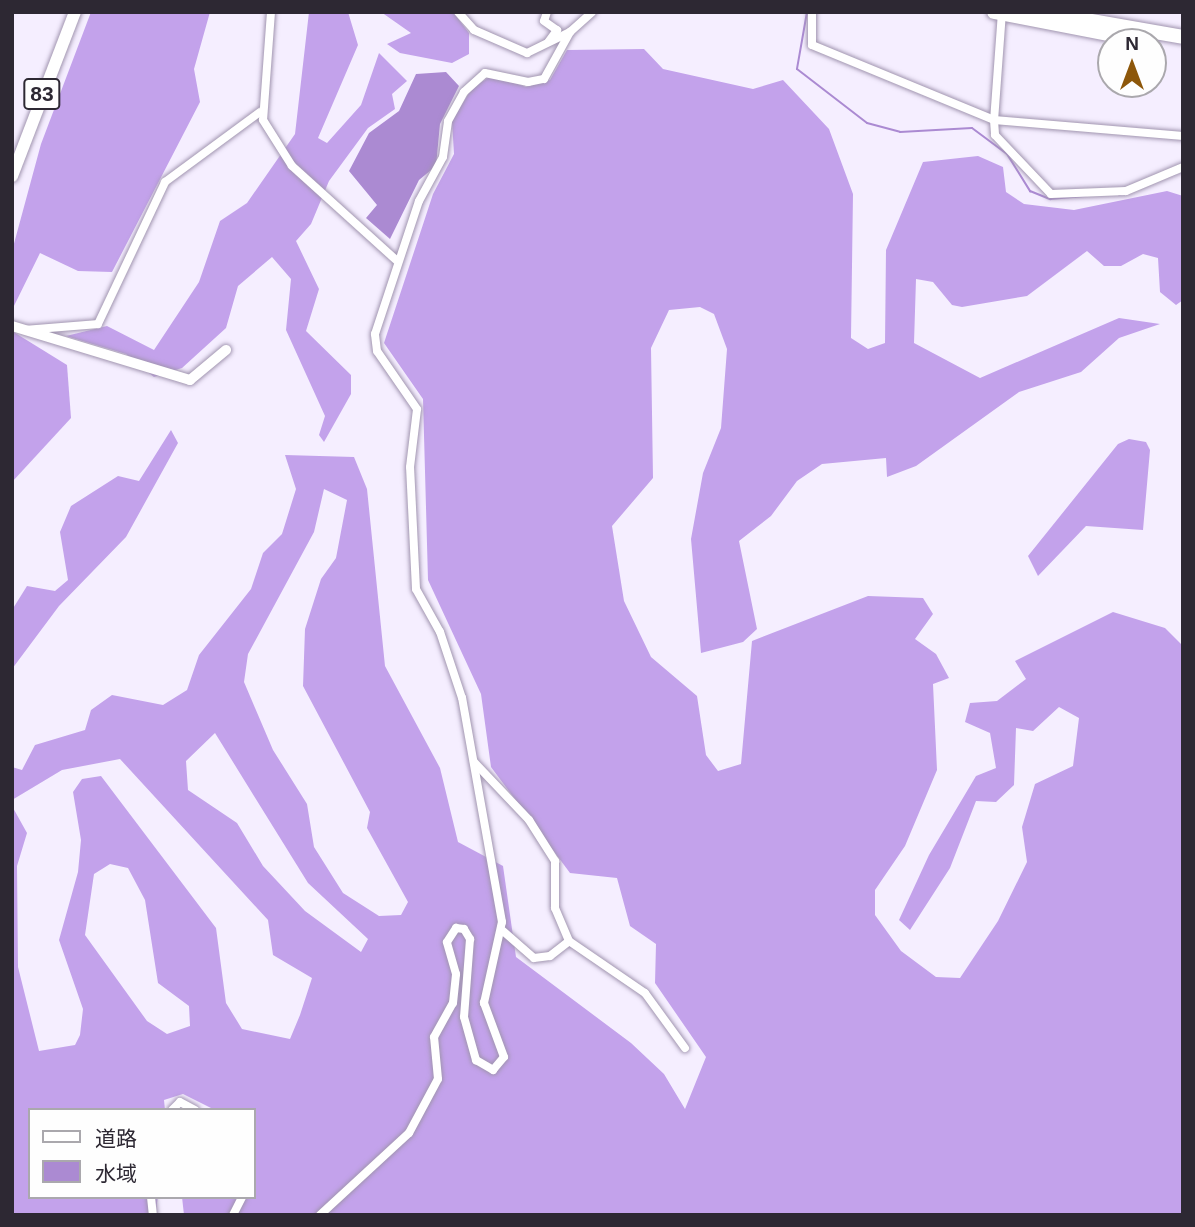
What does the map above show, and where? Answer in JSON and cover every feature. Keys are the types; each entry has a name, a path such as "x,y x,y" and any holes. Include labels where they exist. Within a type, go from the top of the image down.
{"highway":[{"path":"1040,12 1183,37"},
{"path":"999,13 1097,32"}],"main road":[{"name":"83","path":"12,176 75,12"}],"street":[{"path":"271,12 260,112 292,166 396,260"},
{"path":"458,12 474,30 527,52 570,32 592,12"},
{"path":"547,12 544,21 557,30 548,42"},
{"path":"812,12 812,45 994,121 1183,136"},
{"path":"999,13 995,135 1051,194 1126,191 1183,167"},
{"path":"320,1215 409,1133 438,1079 434,1037 453,1003 456,974 446,942 456,928 464,929 470,939 464,1017 476,1060 487,1071 501,1064 503,1045 484,1003 503,930 474,762 451,661 416,589 410,467 417,409 375,344 396,260 443,157 445,128 464,92 485,73 528,82 544,79 570,32"},
{"path":"26,330 98,324 165,182 260,112"},
{"path":"12,326 180,378 197,376 226,350"},
{"path":"474,762 529,820 555,861 555,908 569,942 645,993 685,1048"},
{"path":"503,930 534,958 550,956 569,942"},
{"path":"174,1108 180,1102 191,1108"},
{"path":"233,1215 241,1199"}],"shaded area":[{"path":"91,12 210,12 194,69 200,102 112,272 78,271 40,253 12,310 12,251 41,144"},
{"path":"309,12 348,12 358,45 318,138 327,143 361,105 379,53 407,81 392,94 395,109 368,128 329,181 311,224 296,241 319,289 306,331 351,375 351,394 324,442 319,435 325,416 286,330 291,279 272,257 238,286 226,328 182,368 154,377 126,354 66,336 107,326 154,350 199,282 220,221 247,203 295,134"},
{"path":"381,12 453,12 469,33 469,54 452,63 400,53 387,44 411,33"},
{"path":"644,49 663,69 753,89 783,80 829,129 853,194 851,338 868,349 885,343 886,250 923,162 978,156 1003,167 1006,192 1024,204 1074,210 1167,191 1183,196 1183,300 1176,305 1160,292 1158,258 1143,254 1121,266 1104,266 1087,251 1027,296 962,307 952,305 933,282 916,279 914,343 980,378 1119,318 1160,324 1119,338 1081,372 1019,392 916,466 887,477 886,458 822,464 797,481 771,516 739,541 757,629 743,642 701,653 691,539 703,473 721,428 727,349 714,314 700,307 669,310 651,348 653,478 612,526 624,601 651,657 697,696 706,755 718,771 741,764 752,641 868,596 923,598 933,614 915,639 936,654 949,678 933,684 937,770 905,846 875,890 875,915 901,951 936,977 960,978 998,921 1027,862 1022,827 1035,784 1073,766 1079,718 1059,707 1033,731 1016,728 1014,785 996,802 976,801 950,868 910,930 899,920 929,855 976,776 996,768 990,733 965,722 970,703 997,701 1026,679 1015,661 1113,612 1165,628 1183,646 1183,1215 184,1215 182,1199 256,1199 256,1108 211,1108 183,1094 164,1100 165,1108 28,1108 28,1199 158,1199 155,1215 12,1215 12,806 27,833 17,866 18,967 39,1051 75,1045 80,1035 83,1009 59,940 78,872 81,840 73,792 82,779 101,776 216,928 226,1003 242,1029 290,1039 300,1015 312,978 273,955 268,920 120,759 62,770 12,800 12,767 22,770 35,745 85,730 91,710 112,695 163,705 187,690 199,655 251,589 263,553 282,534 296,489 285,455 354,457 367,489 385,666 440,768 458,842 503,866 516,957 631,1043 664,1074 685,1109 706,1057 655,983 656,944 630,926 617,878 570,873 491,767 481,694 428,580 423,399 384,343 433,194 454,154 452,121 472,88 493,75 526,87 550,80 567,50","holes":["324,489 347,500 336,558 321,579 305,629 303,686 370,812 367,828 408,902 401,915 379,916 343,893 314,847 307,804 273,750 244,682 248,654 314,532","215,733 308,883 368,939 361,952 305,911 263,866 237,823 188,790 186,761","110,864 128,868 145,900 158,983 189,1006 190,1026 167,1034 147,1021 85,935 94,874"]},
{"path":"12,331 67,365 71,418 12,482"},
{"path":"171,430 178,443 126,537 59,606 12,669 12,610 27,586 55,591 68,580 60,532 71,506 118,476 139,481"},
{"path":"1129,439 1146,442 1150,450 1143,530 1086,526 1038,576 1028,556 1118,444"}],"water":[{"path":"446,72 459,86 440,124 436,166 419,180 390,239 366,218 377,205 349,171 369,133 399,111 416,74"}],"waterway":[{"path":"807,12 797,69 867,123 900,132 972,128 1007,154 1030,191 1050,199 1086,196"},
{"path":"1119,195 1175,174"}]}
